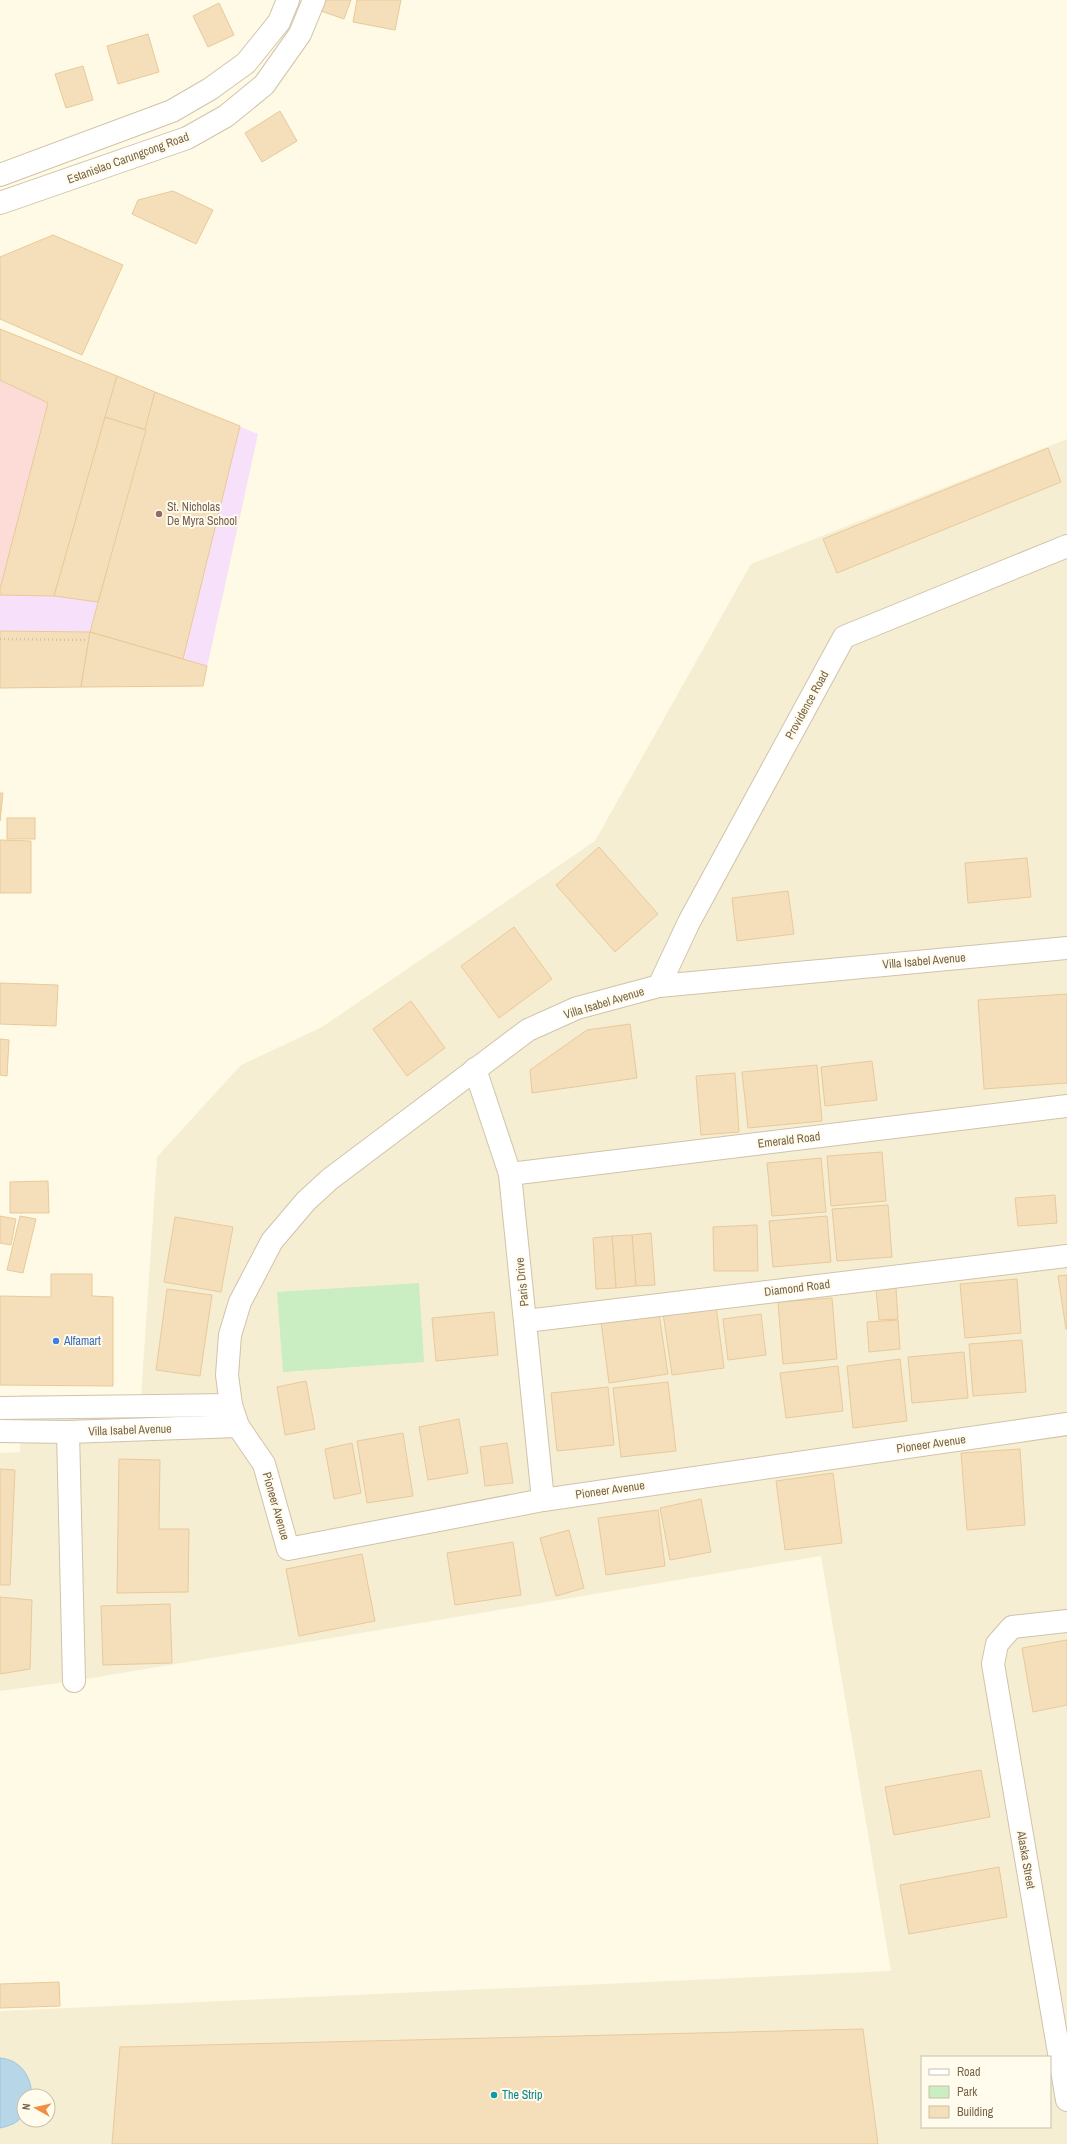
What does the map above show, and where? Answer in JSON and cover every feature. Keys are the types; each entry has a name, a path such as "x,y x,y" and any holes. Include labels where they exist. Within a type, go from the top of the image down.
{"street":[{"path":"0,175 172,111 210,89 246,63 279,22 288,0"},
{"name":"Estanislao Carungcong Road","path":"0,203 187,138 226,116 264,85 300,34 314,0"},
{"name":"Providence Road","path":"660,986 689,922 844,637 1067,546"},
{"name":"Villa Isabel Avenue","path":"0,1431 68,1432 238,1426 231,1405 227,1375 230,1335 240,1302 272,1241 287,1222 330,1179 475,1068 528,1030 577,1008 660,986 1067,948"},
{"name":"Paris Drive","path":"475,1068 510,1174 526,1320 543,1500"},
{"name":"Emerald Road","path":"510,1174 1067,1106"},
{"name":"Diamond Road","path":"526,1320 1067,1256"},
{"name":"Villa Isabel Avenue","path":"0,1408 231,1405"},
{"name":"Pioneer Avenue","path":"238,1426 264,1464 288,1549 543,1500 1067,1424"},
{"path":"68,1432 74,1681"},
{"name":"Alaska Street","path":"1067,1621 1012,1627 997,1644 993,1664 1067,2100"}],"path":[{"path":"0,639 88,640"}],"shaded area":[{"path":"0,329 117,376 54,596 0,595"},
{"name":"St. Nicholas De Myra School","path":"117,376 258,434 203,686 0,688 0,595 54,596"},
{"path":"1067,439 1067,2144 0,2144 0,2011 891,1971 821,1556 74,1681 0,1691 0,1453 20,1452 21,1395 141,1397 157,1157 241,1065 322,1027 595,841 751,564"}],"green space":[{"path":"419,1283 424,1362 283,1372 277,1292"}],"water":[{"path":"0,2058 14,2062 24,2070 30,2082 31,2088 16,2088 16,2122 0,2128"}],"building":[{"path":"324,0 351,0 344,19 321,11"},
{"path":"357,0 401,0 395,30 353,22"},
{"path":"219,3 234,35 208,47 193,16"},
{"path":"148,34 159,72 118,84 107,46"},
{"path":"83,66 93,100 66,108 55,74"},
{"path":"280,111 297,141 262,162 245,133"},
{"path":"173,191 213,210 196,244 132,214 138,200"},
{"path":"53,235 123,265 82,355 0,319 0,257"},
{"path":"0,329 117,376 54,596 0,595 0,589 48,403 0,380"},
{"path":"117,376 155,392 146,430 105,417"},
{"path":"155,392 240,426 183,659 90,632"},
{"path":"105,417 146,430 98,602 54,596"},
{"path":"1048,448 1061,482 837,573 823,539"},
{"path":"0,631 90,632 81,687 0,688"},
{"path":"90,632 207,666 203,686 81,687"},
{"path":"0,793 3,793 0,821"},
{"path":"7,818 35,818 35,839 7,839"},
{"path":"0,840 31,841 31,893 0,893"},
{"path":"599,847 658,914 615,952 556,885"},
{"path":"1027,858 1031,897 968,903 965,863"},
{"path":"788,891 794,934 737,941 732,898"},
{"path":"514,927 552,979 499,1018 461,966"},
{"path":"0,983 58,985 56,1026 0,1024"},
{"path":"1067,994 1067,1083 984,1089 978,1000"},
{"path":"411,1001 445,1048 407,1076 373,1029"},
{"path":"630,1024 637,1078 532,1093 530,1070 587,1030"},
{"path":"0,1039 9,1040 7,1076 0,1075"},
{"path":"872,1061 877,1100 825,1106 821,1067"},
{"path":"817,1065 822,1121 748,1128 742,1072"},
{"path":"735,1073 739,1132 701,1135 696,1076"},
{"path":"882,1152 886,1201 831,1206 827,1156"},
{"path":"821,1158 826,1212 772,1216 767,1163"},
{"path":"48,1181 49,1213 10,1213 10,1182"},
{"path":"1055,1195 1057,1223 1018,1226 1015,1198"},
{"path":"888,1205 892,1257 837,1261 832,1209"},
{"path":"0,1216 16,1219 11,1245 0,1243"},
{"path":"20,1216 36,1219 23,1273 7,1270"},
{"path":"827,1216 831,1262 773,1267 769,1221"},
{"path":"175,1217 233,1227 221,1292 164,1282"},
{"path":"757,1225 758,1271 714,1271 713,1227"},
{"path":"651,1233 655,1285 636,1286 632,1235"},
{"path":"632,1235 636,1286 616,1288 612,1236"},
{"path":"612,1236 616,1288 596,1289 593,1238"},
{"name":"Alfamart","path":"51,1274 92,1274 92,1296 113,1297 113,1386 0,1385 0,1296 51,1297"},
{"path":"1067,1275 1067,1329 1066,1329 1058,1276"},
{"path":"1017,1279 1021,1333 965,1338 960,1284"},
{"path":"896,1288 898,1319 879,1320 876,1290"},
{"path":"167,1289 212,1295 200,1376 156,1370"},
{"path":"832,1298 837,1359 783,1364 778,1302"},
{"path":"716,1306 724,1368 672,1375 663,1313"},
{"path":"494,1312 498,1355 436,1361 432,1318"},
{"path":"659,1314 668,1374 609,1383 601,1322"},
{"path":"761,1314 766,1355 728,1360 723,1319"},
{"path":"898,1320 900,1349 869,1352 867,1322"},
{"path":"1022,1340 1026,1392 973,1396 969,1344"},
{"path":"964,1352 968,1398 912,1403 908,1357"},
{"path":"900,1359 907,1421 853,1428 847,1366"},
{"path":"838,1366 843,1411 786,1418 780,1373"},
{"path":"306,1381 315,1429 285,1435 277,1387"},
{"path":"668,1382 676,1451 621,1457 613,1388"},
{"path":"608,1387 614,1445 557,1451 551,1393"},
{"path":"459,1419 468,1473 428,1480 419,1427"},
{"path":"403,1433 413,1496 367,1503 357,1441"},
{"path":"352,1443 361,1493 334,1499 325,1449"},
{"path":"507,1443 513,1483 485,1486 480,1447"},
{"path":"1020,1449 1025,1525 967,1530 961,1453"},
{"path":"119,1459 160,1460 159,1529 189,1529 188,1592 117,1593"},
{"path":"0,1469 15,1470 10,1585 0,1585"},
{"path":"833,1473 842,1543 785,1550 776,1481"},
{"path":"701,1499 711,1552 670,1560 660,1508"},
{"path":"658,1510 665,1566 606,1575 598,1518"},
{"path":"569,1530 584,1588 556,1596 540,1538"},
{"path":"513,1542 521,1595 455,1605 447,1553"},
{"path":"362,1554 375,1621 299,1636 286,1569"},
{"path":"0,1597 32,1600 30,1669 0,1674"},
{"path":"170,1604 172,1663 103,1665 101,1606"},
{"path":"1067,1640 1067,1705 1033,1712 1022,1648"},
{"path":"981,1770 990,1817 894,1835 885,1787"},
{"path":"999,1867 1007,1917 909,1934 900,1885"},
{"path":"59,1982 60,2006 0,2008 0,1984"},
{"name":"The Strip","path":"863,2029 878,2144 112,2144 120,2047"}],"place":[{"name":"St. Nicholas De Myra School","path":"159,514"},
{"name":"Alfamart","path":"56,1341"},
{"name":"The Strip","path":"494,2095"}]}
